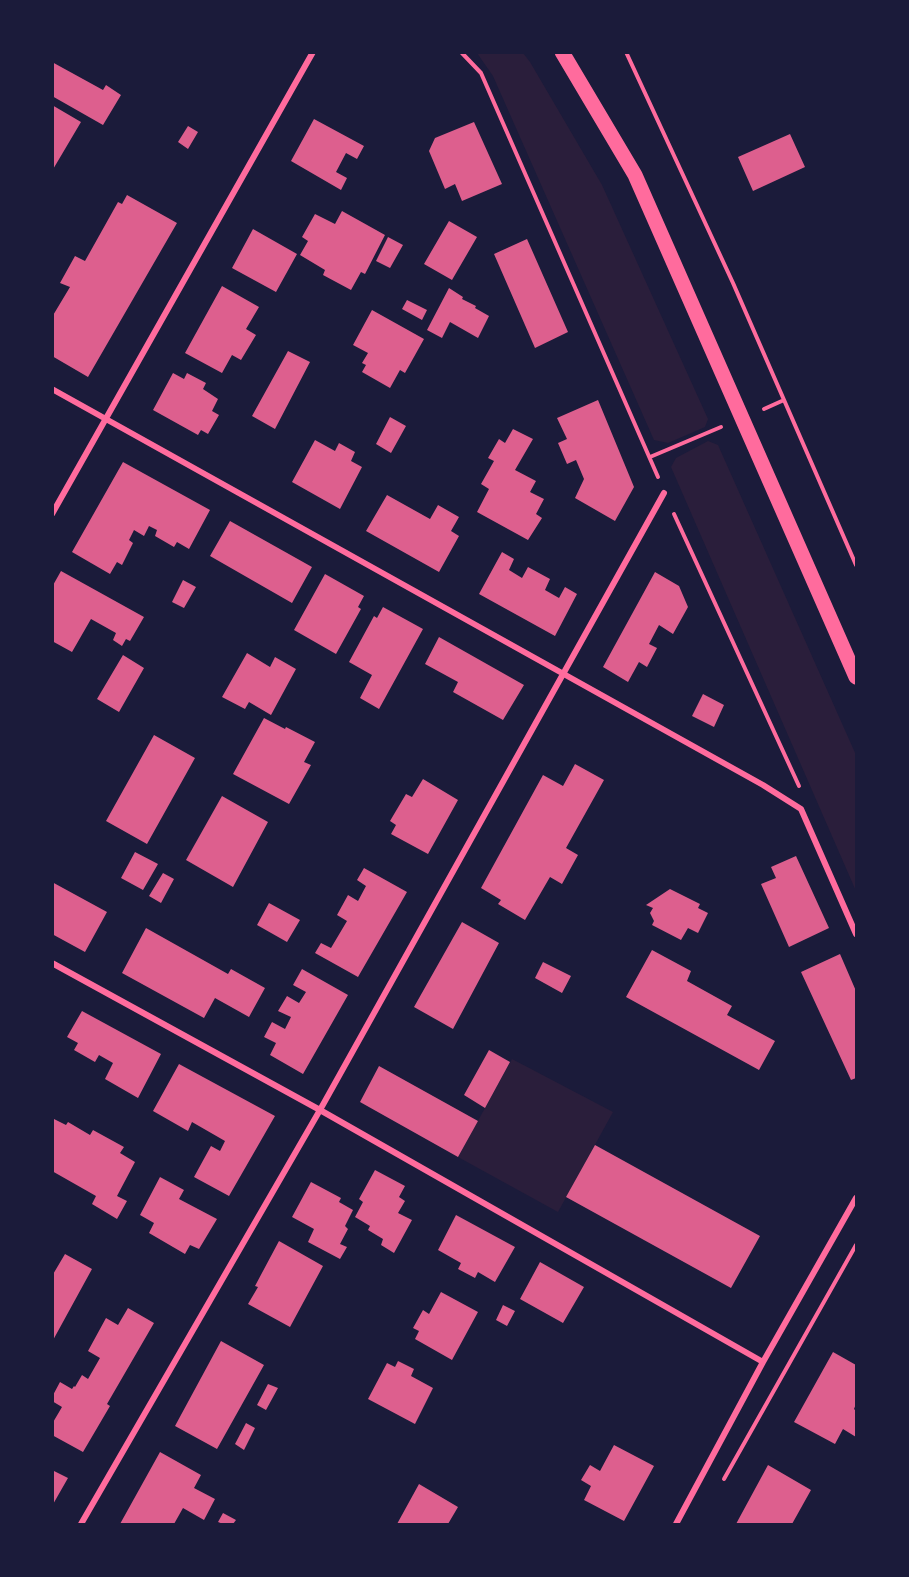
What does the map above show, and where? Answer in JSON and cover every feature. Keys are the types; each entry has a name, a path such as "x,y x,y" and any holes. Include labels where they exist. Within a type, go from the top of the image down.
{"main road":[{"path":"562,52 635,175 856,677"}],"street":[{"path":"52,514 313,52"},
{"path":"52,389 763,785 801,809 856,934"},
{"path":"81,1524 320,1110 664,493"},
{"path":"52,963 320,1110 763,1362"},
{"path":"676,1524 763,1362 856,1198"}],"path":[{"path":"626,52 733,283 856,565"},
{"path":"650,457 784,400"},
{"path":"722,1483 856,1245"}],"shaded area":[{"path":"477,53 523,53 530,62 602,185 708,419 705,427 668,443 654,440 493,76"},
{"path":"708,441 718,445 856,755 856,891 671,467 676,458"},
{"path":"512,1059 613,1112 558,1212 458,1157"}],"building":[{"path":"52,62 103,90 106,85 121,95 103,125 52,96"},
{"path":"52,105 81,122 52,171"},
{"path":"314,119 364,146 357,159 346,153 336,172 347,178 341,190 291,161"},
{"path":"474,122 502,184 462,201 455,184 445,189 429,151 435,138"},
{"path":"188,126 198,132 188,149 178,142"},
{"path":"790,134 805,167 753,191 738,157"},
{"path":"127,195 177,223 88,377 52,356 52,317 70,287 60,283 75,256 85,261 118,202 122,204"},
{"path":"342,211 385,235 365,274 361,272 351,290 323,275 325,270 300,255 308,241 302,237 315,214 335,224"},
{"path":"449,221 477,237 452,280 424,264"},
{"path":"253,229 297,254 276,292 232,268"},
{"path":"388,237 403,245 390,268 376,261"},
{"path":"527,239 568,332 535,348 494,254"},
{"path":"222,286 259,307 246,329 256,335 241,360 232,355 222,373 185,353"},
{"path":"449,288 489,316 478,338 450,322 442,338 427,330"},
{"path":"407,300 427,310 422,320 402,309"},
{"path":"372,310 424,339 405,373 400,370 390,388 362,372 366,365 362,363 368,353 353,345"},
{"path":"288,351 310,362 275,429 252,416"},
{"path":"173,373 184,379 187,373 206,383 203,389 218,399 212,411 219,415 208,434 201,430 198,435 153,410"},
{"path":"598,400 634,487 615,521 575,498 584,479 576,460 567,464 558,443 567,439 557,418"},
{"path":"390,417 406,426 391,453 376,444"},
{"path":"513,429 533,439 515,470 536,481 530,492 544,499 536,514 542,518 528,540 477,512 489,489 481,484 494,461 488,458 499,439 505,443"},
{"path":"315,440 335,451 339,443 355,452 351,461 362,467 340,509 292,482"},
{"path":"123,462 210,510 189,549 177,542 174,547 155,536 157,530 149,526 144,536 134,530 129,540 133,543 122,565 117,562 110,574 72,552"},
{"path":"387,495 430,519 438,505 459,517 451,531 459,536 439,572 366,531"},
{"path":"230,521 312,567 292,603 210,556"},
{"path":"502,552 514,559 509,570 522,578 528,567 550,579 545,590 559,598 565,587 577,594 555,636 479,594"},
{"path":"61,571 144,617 130,641 126,639 122,646 113,640 116,633 91,619 72,652 52,641 52,587"},
{"path":"655,572 679,586 688,607 673,634 659,625 649,644 657,648 647,667 639,662 628,682 603,667"},
{"path":"325,574 364,596 358,607 361,609 336,654 294,630"},
{"path":"183,580 196,587 184,608 172,602"},
{"path":"383,607 423,629 379,709 360,698 372,675 349,662 374,616 377,618"},
{"path":"439,637 524,685 503,720 453,692 458,682 425,664"},
{"path":"247,653 270,667 275,657 296,669 271,715 249,702 245,709 222,697"},
{"path":"123,655 144,668 119,712 97,699"},
{"path":"703,694 724,705 714,727 692,716"},
{"path":"264,718 315,742 304,762 311,765 289,804 233,774"},
{"path":"154,735 195,758 147,844 106,821"},
{"path":"575,764 604,780 566,848 578,855 562,884 550,877 525,920 498,904 501,900 481,888 543,775 563,786"},
{"path":"423,779 458,800 428,854 391,834 396,825 390,821 406,794 412,797"},
{"path":"222,796 268,822 233,887 186,860"},
{"path":"135,852 158,864 143,890 121,878"},
{"path":"796,856 829,928 789,947 761,884 776,878 771,867"},
{"path":"364,868 407,892 358,977 315,953 321,943 331,948 347,921 337,915 348,895 358,901 366,886 357,880"},
{"path":"163,873 174,879 161,903 149,896"},
{"path":"52,882 107,912 85,952 52,934"},
{"path":"670,889 700,904 698,908 708,913 698,933 688,928 681,940 652,925 654,921 650,913 653,908 646,905"},
{"path":"269,903 300,920 287,942 257,925"},
{"path":"462,922 499,943 453,1029 414,1007"},
{"path":"146,928 228,974 231,969 265,988 249,1017 215,998 204,1018 122,973"},
{"path":"652,950 691,971 687,981 732,1006 727,1015 775,1041 759,1070 626,997"},
{"path":"840,954 856,991 856,1078 851,1080 801,972"},
{"path":"543,962 571,976 562,993 535,978"},
{"path":"302,969 348,995 303,1074 270,1055 276,1043 264,1037 272,1022 285,1029 291,1017 278,1011 287,996 299,1003 306,992 293,985"},
{"path":"82,1011 161,1054 138,1098 105,1079 113,1063 99,1055 95,1062 74,1050 78,1043 67,1037"},
{"path":"489,1050 510,1062 485,1108 464,1095"},
{"path":"179,1064 275,1116 229,1196 194,1177 211,1146 220,1151 225,1141 192,1122 188,1131 153,1111"},
{"path":"379,1066 478,1121 458,1157 360,1102"},
{"path":"52,1118 66,1125 68,1122 90,1135 93,1130 124,1147 120,1153 135,1162 117,1196 127,1201 117,1219 92,1204 96,1196 52,1171"},
{"path":"595,1145 760,1236 731,1288 566,1197"},
{"path":"375,1170 405,1186 399,1197 405,1201 398,1213 412,1220 394,1253 381,1245 383,1239 368,1230 370,1226 355,1217 363,1202 359,1199"},
{"path":"160,1177 184,1190 179,1199 217,1219 199,1249 190,1245 185,1254 149,1233 154,1223 140,1215"},
{"path":"311,1182 341,1198 339,1202 353,1210 345,1226 348,1229 340,1244 347,1247 340,1259 308,1242 314,1229 292,1217"},
{"path":"456,1215 515,1247 495,1282 478,1272 475,1278 458,1269 461,1263 438,1250"},
{"path":"279,1241 323,1266 290,1327 248,1304"},
{"path":"65,1254 92,1269 52,1342 52,1276"},
{"path":"540,1262 584,1287 563,1323 520,1299"},
{"path":"441,1292 478,1312 452,1360 415,1339 419,1331 413,1328 423,1310 429,1314"},
{"path":"503,1305 515,1311 507,1326 496,1320"},
{"path":"128,1308 154,1323 107,1404 110,1406 83,1452 52,1435 52,1424 62,1407 52,1401 52,1397 60,1382 72,1389 82,1375 88,1379 100,1358 88,1351 106,1318 118,1325"},
{"path":"221,1341 264,1365 217,1449 175,1426"},
{"path":"833,1352 856,1365 854,1409 856,1411 856,1437 843,1429 835,1444 794,1422"},
{"path":"398,1361 414,1369 411,1376 433,1388 415,1424 368,1399 387,1363 395,1367"},
{"path":"268,1384 278,1388 266,1410 257,1405"},
{"path":"246,1423 255,1428 244,1450 235,1444"},
{"path":"614,1445 654,1466 624,1521 584,1500 591,1486 581,1480 590,1465 600,1471"},
{"path":"160,1452 201,1475 194,1488 215,1499 204,1520 183,1508 174,1524 120,1524"},
{"path":"768,1465 811,1490 792,1524 736,1524"},
{"path":"52,1470 68,1478 52,1506"},
{"path":"419,1484 458,1507 448,1524 397,1524"},
{"path":"223,1513 236,1520 233,1524 218,1522"}]}
